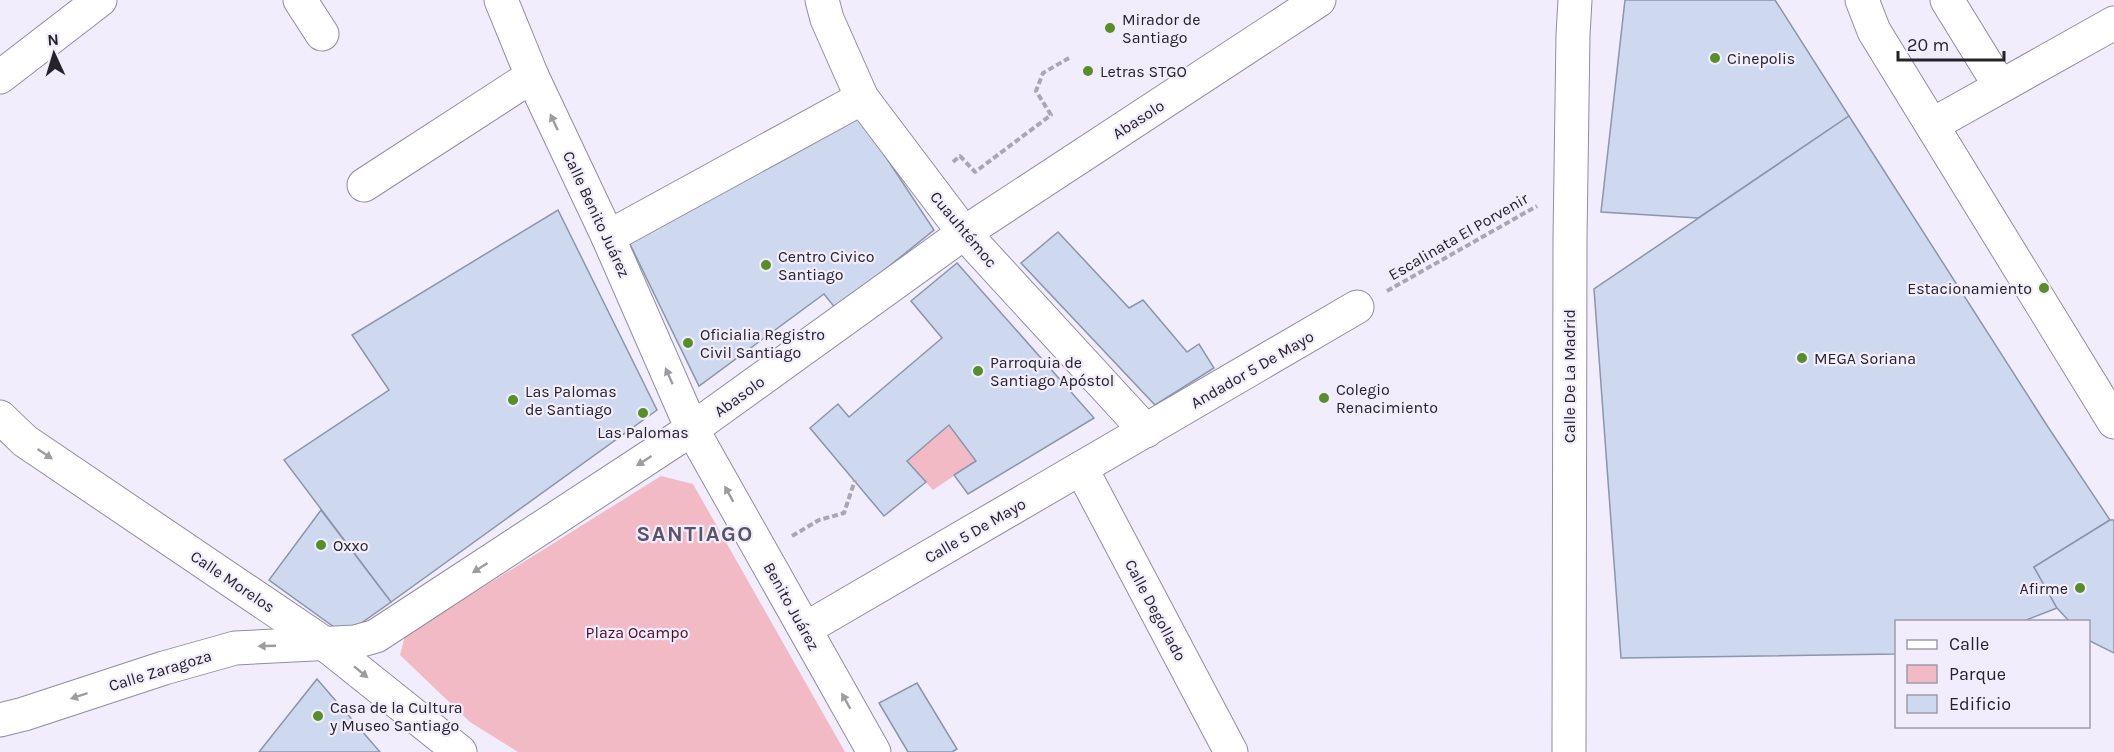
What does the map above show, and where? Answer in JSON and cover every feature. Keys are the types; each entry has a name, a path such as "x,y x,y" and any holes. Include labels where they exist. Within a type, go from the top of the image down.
{"street":[{"path":"0,77 100,0"},
{"path":"300,0 322,34"},
{"name":"Calle Benito Juárez","path":"501,0 532,76 608,237 693,429"},
{"name":"Cuauhtémoc","path":"822,0 827,20 862,98 964,232 1146,431"},
{"name":"Abasolo","path":"325,644 355,642 376,636 693,429 964,232 1319,0"},
{"name":"Calle De La Madrid","path":"1569,752 1570,187 1575,0"},
{"path":"1862,0 1874,31 2114,422"},
{"path":"1947,0 2000,86"},
{"path":"1932,125 2114,23"},
{"path":"364,185 532,76"},
{"path":"608,237 862,98"},
{"name":"Andador 5 De Mayo","path":"1146,431 1357,307"},
{"name":"Calle Morelos","path":"0,417 25,441 325,644 460,752"},
{"name":"Benito Juárez","path":"693,429 874,752"},
{"name":"Calle 5 De Mayo","path":"805,629 1146,431"},
{"name":"Calle Degollado","path":"1081,468 1232,752"},
{"name":"Calle Zaragoza","path":"0,720 235,648 325,644"}],"path":[{"path":"926,182 960,156 975,172 1051,116 1036,90 1043,74 1069,57"},
{"name":"Escalinata El Porvenir","path":"1357,307 1570,187"},
{"path":"819,520 844,513 855,480"}],"green space":[{"path":"949,425 976,461 933,490 907,461"},
{"name":"Plaza Ocampo","path":"661,476 693,484 845,752 518,752 470,722 400,655 405,636"}],"building":[{"name":"Cinepolis","path":"1625,0 1775,0 1849,116 1698,218 1601,212"},
{"name":"Centro Civico Santiago","path":"856,112 934,230 836,309 824,294 699,386 626,236"},
{"name":"MEGA Soriana","path":"1849,116 2110,520 2034,567 2057,608 2026,620 1895,620 1895,654 1621,658 1594,289"},
{"name":"Las Palomas de Santiago","path":"558,210 657,410 391,602 284,460 389,390 352,335"},
{"path":"1058,232 1129,308 1143,300 1187,352 1199,344 1214,368 1155,405 1021,263"},
{"name":"Parroquia de Santiago Apóstol","path":"957,263 1094,418 968,494 954,475 976,461 949,425 907,461 926,482 884,516 810,428 838,404 849,417 942,338 911,301"},
{"name":"Oxxo","path":"321,510 391,602 357,626 334,627 269,580"},
{"name":"Afirme","path":"2110,520 2114,520 2114,653 2090,641 2090,620 2068,620 2057,608 2034,567"},
{"name":"Casa de la Cultura y Museo Santiago","path":"317,679 380,752 259,752"},
{"path":"917,683 957,749 952,752 908,752 879,703"}],"place":[{"name":"Mirador de Santiago","path":"1110,28"},
{"name":"Cinepolis","path":"1715,58"},
{"name":"Letras STGO","path":"1088,71"},
{"name":"Centro Civico Santiago","path":"766,265"},
{"name":"Estacionamiento","path":"2044,288"},
{"name":"Oficialia Registro Civil Santiago","path":"688,343"},
{"name":"MEGA Soriana","path":"1802,358"},
{"name":"Parroquia de Santiago Apóstol","path":"978,371"},
{"name":"Colegio Renacimiento","path":"1324,398"},
{"name":"Las Palomas de Santiago","path":"513,400"},
{"name":"Las Palomas","path":"643,413"},
{"name":"Oxxo","path":"321,545"},
{"name":"Afirme","path":"2080,588"},
{"name":"Casa de la Cultura y Museo Santiago","path":"318,716"}],"district":[{"name":"SANTIAGO","path":"695,533"}]}
